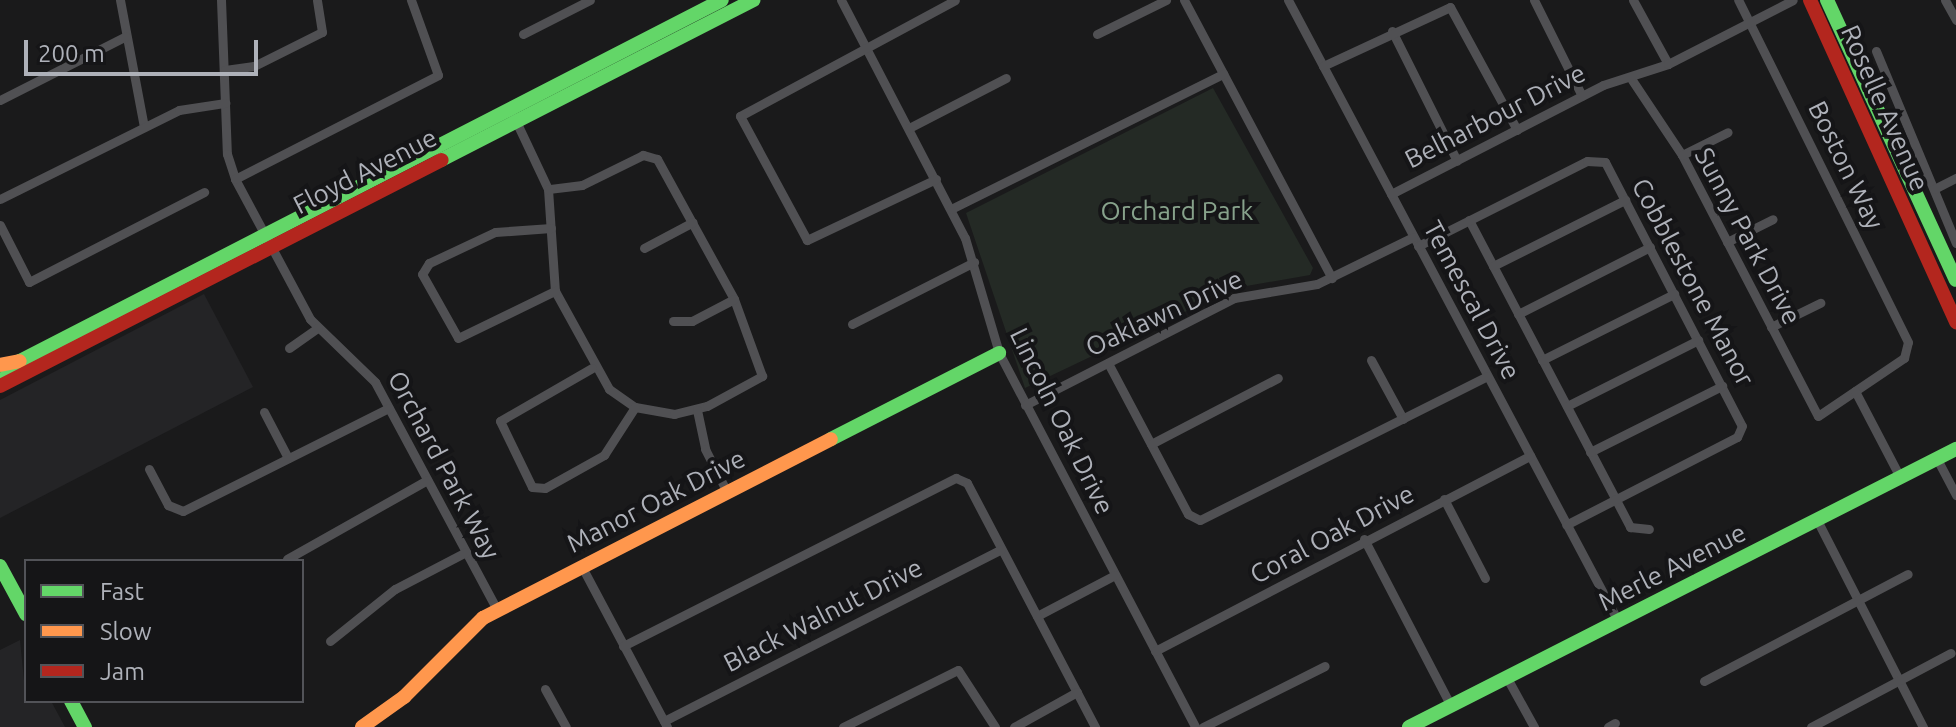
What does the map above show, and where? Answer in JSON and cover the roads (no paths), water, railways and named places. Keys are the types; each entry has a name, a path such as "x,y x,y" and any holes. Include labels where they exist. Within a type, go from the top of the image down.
{"street":[{"path":"120,0 144,127"},
{"name":"Orchard Park Way","path":"221,0 225,103 235,179 318,328 366,369 497,610"},
{"path":"225,70 254,66 322,32 317,0"},
{"path":"235,179 438,75 411,0"},
{"path":"523,34 590,0"},
{"name":"Floyd Avenue","path":"513,115 722,0"},
{"name":"Floyd Avenue","path":"0,385 20,361 513,115 753,0"},
{"name":"Lincoln Oak Drive","path":"841,0 951,209 974,262 999,353 1195,727"},
{"path":"936,179 807,240 741,114 865,45 955,0"},
{"path":"1097,34 1166,0"},
{"path":"1184,0 1332,278"},
{"name":"Temescal Drive","path":"1288,0 1618,621"},
{"path":"1534,0 1582,96"},
{"path":"1633,0 1668,64"},
{"name":"Boston Way","path":"1738,0 1836,188 1908,351 1855,391"},
{"name":"Belharbour Drive","path":"1391,194 1582,96 1632,80 1668,64 1793,0"},
{"name":"Roselle Avenue","path":"1810,0 1956,322"},
{"name":"Roselle Avenue","path":"1827,0 1956,280"},
{"path":"1945,0 1956,20"},
{"path":"1323,66 1392,31 1450,7 1517,130"},
{"path":"1392,31 1457,161"},
{"path":"0,100 126,36"},
{"path":"1876,51 1956,243"},
{"path":"951,209 1223,74"},
{"path":"909,128 1006,78"},
{"name":"Sunny Park Drive","path":"1632,80 1682,155 1818,416 1855,391"},
{"path":"0,199 195,105 225,103"},
{"path":"513,115 548,189 555,291 592,368 635,407 697,410 763,373 734,299 693,222 650,155 582,185 548,189"},
{"path":"1682,155 1728,132"},
{"name":"Cobblestone Manor","path":"1416,241 1469,220 1594,158 1605,162 1650,247 1742,423 1737,437 1566,525"},
{"path":"1934,189 1956,178"},
{"path":"0,225 29,282 204,192"},
{"path":"1493,266 1625,200"},
{"path":"1727,242 1773,219"},
{"path":"1469,220 1633,530 1649,529"},
{"path":"644,248 693,222"},
{"path":"551,228 495,232 423,271 458,338 555,291"},
{"name":"Floyd Avenue","path":"0,385 267,240"},
{"name":"Oaklawn Drive","path":"1025,405 1234,298 1332,278 1416,241"},
{"path":"1518,314 1650,247"},
{"path":"852,324 974,262"},
{"path":"1542,360 1674,294"},
{"path":"673,321 692,321 734,299"},
{"path":"1771,327 1820,303"},
{"path":"289,348 318,328"},
{"path":"1567,406 1698,340"},
{"name":"Manor Oak Drive","path":"362,727 404,697 459,635 497,610 999,353"},
{"path":"1371,360 1403,419"},
{"path":"0,365 20,361"},
{"path":"1108,363 1196,519 1487,376"},
{"path":"592,368 500,421 535,488 604,455 635,407"},
{"path":"1151,444 1278,378"},
{"path":"1590,452 1722,386"},
{"path":"1855,391 1900,477"},
{"path":"149,469 175,510 389,408"},
{"path":"697,410 705,449 727,492"},
{"path":"264,412 288,458"},
{"name":"Merle Avenue","path":"1409,727 1956,449"},
{"name":"Coral Oak Drive","path":"1155,651 1364,539 1530,456"},
{"path":"1937,459 1956,495"},
{"path":"623,646 959,479 1001,549 1095,727"},
{"path":"287,559 427,480"},
{"path":"1444,499 1485,578"},
{"path":"1817,520 1923,727"},
{"path":"1364,539 1451,706"},
{"name":"Black Walnut Drive","path":"665,724 1001,549"},
{"path":"330,641 395,589 466,552"},
{"path":"0,566 24,610"},
{"path":"582,567 665,724"},
{"path":"1704,681 1908,574"},
{"path":"1037,616 1115,575"},
{"path":"1817,726 1951,653"},
{"path":"1203,727 1325,666"},
{"path":"843,727 961,671 995,727"},
{"path":"1507,678 1534,727"},
{"path":"545,689 566,727"},
{"path":"1014,727 1077,692"},
{"path":"72,703 85,727"}],"park label":[{"name":"Orchard Park","path":"1177,211"}]}
